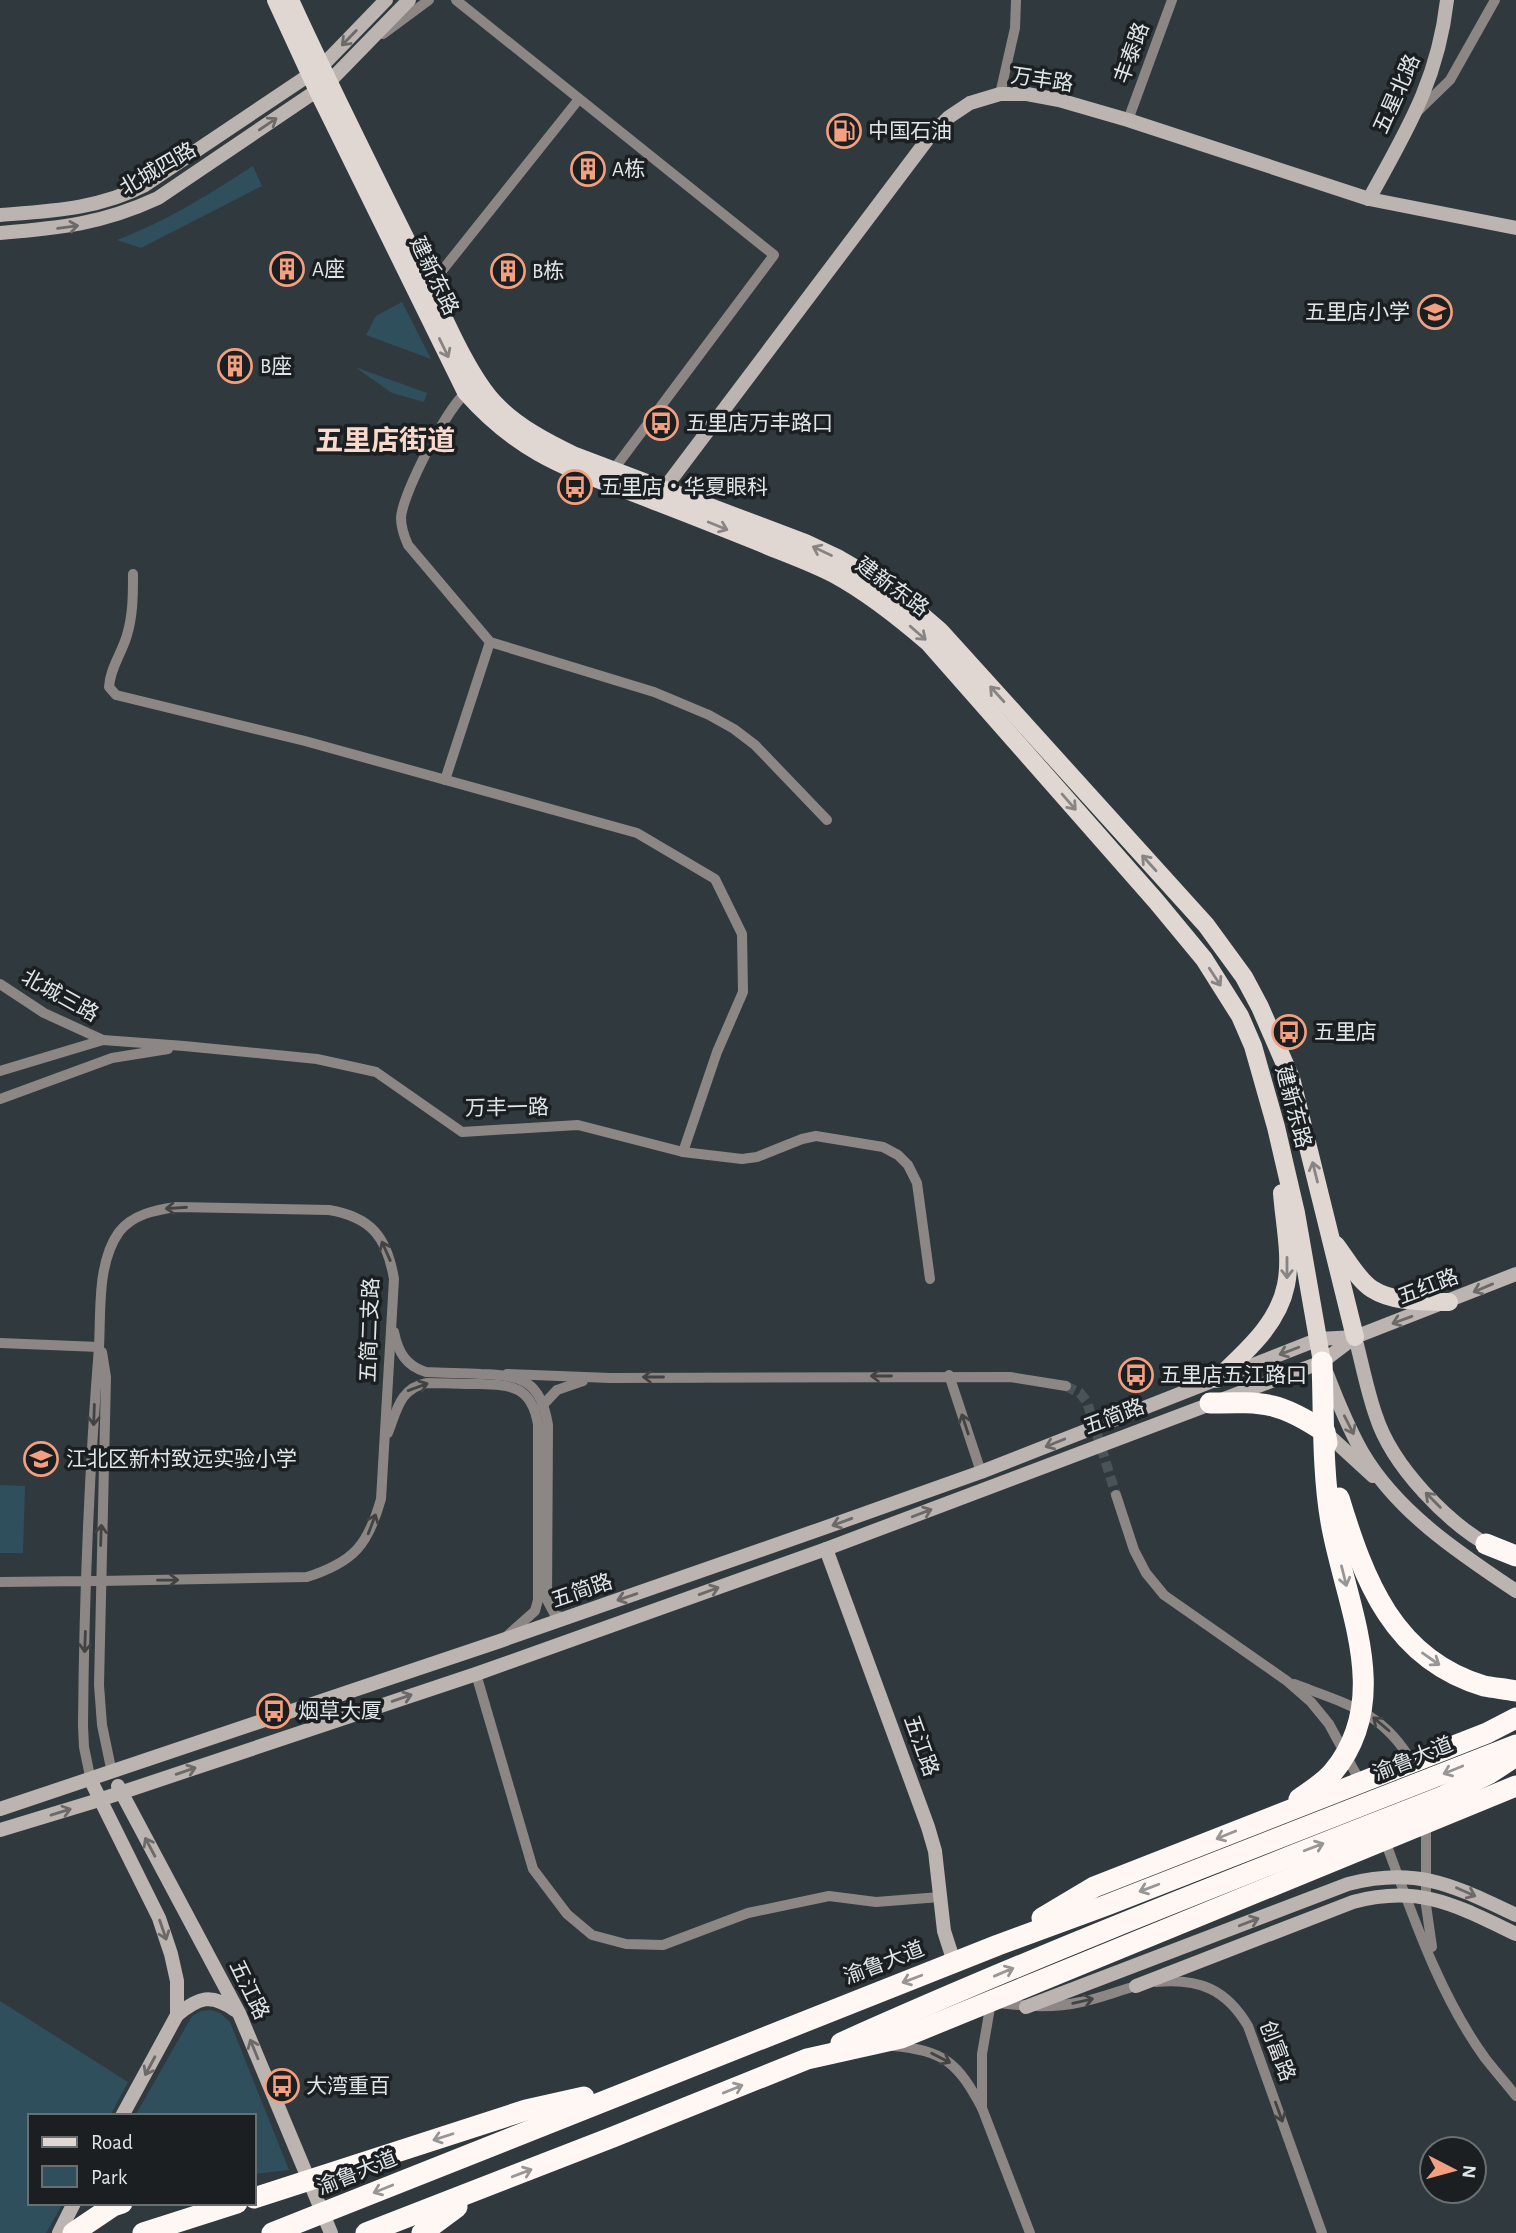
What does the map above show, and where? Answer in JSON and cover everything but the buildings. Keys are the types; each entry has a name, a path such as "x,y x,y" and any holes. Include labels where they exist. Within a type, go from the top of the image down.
{"highway":[{"path":"1272,1817 1332,1773 1348,1748 1360,1719 1363,1692 1363,1659 1331,1523 1326,1481 1322,1363"},
{"path":"1210,1404 1259,1402 1285,1409 1325,1432 1335,1485 1354,1550 1384,1610 1413,1646 1448,1670 1484,1685 1516,1691"},
{"path":"1486,1544 1516,1558"},
{"path":"998,1945 1094,1887 1488,1733 1516,1718"},
{"name":"渝鲁大道","path":"272,2233 954,1962 1516,1745"},
{"path":"366,2233 807,2059 942,1998 1114,1926 1444,1796 1490,1773 1516,1756"},
{"path":"807,2059 901,2038 1516,1786"},
{"path":"256,2197 526,2110 651,2081"},
{"path":"256,2183 334,2172"},
{"path":"422,2233 442,2217 495,2184"},
{"path":"73,2233 116,2205"},
{"path":"143,2233 231,2205"}],"main road":[{"name":"建新东路","path":"276,0 429,287 472,388"},
{"name":"建新东路","path":"290,0 319,79 472,388 540,439 608,476 805,543 875,580 911,606 940,631 1206,925 1244,977 1276,1039 1302,1118 1356,1337"},
{"path":"319,79 386,0"},
{"path":"319,79 363,48 409,0"},
{"name":"五星北路","path":"1370,199 1429,83 1438,54 1447,0"},
{"name":"北城四路","path":"0,215 99,204 126,194 319,79"},
{"name":"北城四路","path":"0,233 74,226 129,212 158,198 319,79"},
{"name":"万丰路","path":"659,495 930,136 949,117 970,103 1000,94 1027,94 1059,100 1370,199 1516,228"},
{"name":"建新东路","path":"659,495 833,573 889,610 929,643 1204,959 1240,1016 1253,1046 1296,1213 1322,1363"},
{"path":"1217,1379 1267,1327 1275,1315 1287,1283 1276,1127"},
{"path":"1296,1213 1312,1245 1316,1248 1325,1247 1332,1238 1360,1279 1372,1289 1403,1300 1449,1302"},
{"name":"五红路","path":"1356,1337 1516,1274"},
{"path":"1356,1337 1377,1418 1394,1451 1416,1482 1447,1514 1486,1544"},
{"name":"五简路","path":"0,1810 569,1618 981,1472 1318,1339 1356,1337"},
{"name":"五简路","path":"0,1830 121,1793 475,1674 825,1549 1322,1363 1356,1337"},
{"path":"1322,1363 1363,1454 1399,1501"},
{"path":"1325,1432 1436,1534 1516,1591"},
{"name":"五江路","path":"825,1549 935,1850 944,1931 954,1962"},
{"name":"五江路","path":"112,1773 239,2013 331,2233"},
{"path":"91,1781 159,1918 177,1981 177,2015"},
{"path":"1026,2007 1348,1884 1371,1878 1400,1875 1449,1884 1516,1915"},
{"path":"1136,1986 1353,1902 1378,1895 1406,1894 1436,1899 1516,1934"},
{"path":"123,2114 177,2015 191,2004 205,1999 221,2000 239,2013"},
{"path":"59,2233 73,2205"}],"street":[{"path":"363,48 429,0"},
{"path":"456,0 774,254 608,476"},
{"path":"1000,94 1015,28 1016,0"},
{"name":"丰泰路","path":"1128,120 1172,0"},
{"path":"1416,113 1450,80 1495,0"},
{"path":"429,287 579,99"},
{"path":"472,388 453,406 409,490 401,518 402,532 408,545 490,642 654,692 709,715 755,745 827,820"},
{"path":"133,574 133,607 128,633 109,674 109,687 116,695 305,741 637,833 715,879 742,934 743,992 717,1052 683,1152"},
{"path":"445,780 490,642"},
{"name":"北城三路","path":"0,984 44,1013 103,1040"},
{"name":"万丰一路","path":"0,1071 103,1040 184,1046 317,1059 376,1072 461,1132 578,1125 683,1152 742,1159 757,1157 816,1136 883,1147 898,1155 917,1183 930,1279"},
{"path":"0,1099 112,1058 184,1046"},
{"name":"五简二支路","path":"91,1781 83,1726 87,1581 103,1277 109,1254 120,1232 135,1219 155,1210 176,1207 329,1210 349,1213 365,1222 379,1237 390,1256 394,1279 381,1499 364,1544 347,1560 329,1570 307,1577 100,1581"},
{"path":"391,1317 402,1356 426,1372 610,1378 1010,1377 1066,1385"},
{"path":"0,1343 99,1347"},
{"name":"五简二支路","path":"99,1347 106,1377 99,1685 102,1725 112,1773"},
{"path":"507,1374 532,1386 543,1402 548,1425 547,1600 555,1615 569,1618"},
{"path":"949,1376 981,1472"},
{"path":"538,1424 543,1402 567,1385 610,1378"},
{"path":"384,1442 408,1390 415,1385 508,1385 525,1394 536,1413 538,1424 538,1600 535,1611 527,1620 500,1641"},
{"path":"1116,1495 1134,1550 1146,1573 1164,1595 1287,1681 1311,1702 1329,1724 1367,1795 1421,1934 1455,2008 1485,2058 1516,2096"},
{"path":"0,1582 100,1581"},
{"path":"475,1674 533,1869 567,1914 592,1935 626,1944 663,1945 748,1913 829,1896 876,1902 940,1897"},
{"path":"1287,1681 1351,1705 1374,1718 1404,1748 1416,1769 1426,1817 1428,1934 1439,1974"},
{"name":"创富路","path":"991,2002 1026,2007 1052,2006 1083,2002 1136,1986 1171,1981 1201,1985 1215,1991 1238,2010 1248,2026 1322,2233"},
{"path":"982,2108 982,2054 991,2002"},
{"path":"875,2045 914,2048 939,2055 950,2062 968,2082 982,2108 1030,2233"}],"green space":[{"path":"253,166 262,186 141,248 117,240 170,216"},
{"path":"402,302 431,359 366,335 376,316"},
{"path":"355,367 427,393 424,402 392,393"},
{"path":"0,1485 25,1486 23,1553 0,1553"},
{"path":"0,2001 128,2082 111,2114 28,2114 28,2205 62,2205 46,2233 0,2233"},
{"path":"201,2011 220,2013 230,2022 289,2170 256,2174 256,2114 136,2114 192,2016"}],"tunnel":[{"path":"1066,1386 1080,1393 1087,1402 1116,1495"}],"place":[{"name":"中国石油","path":"844,131"},
{"name":"A栋","path":"588,169"},
{"name":"A座","path":"287,269"},
{"name":"B栋","path":"508,271"},
{"name":"五里店小学","path":"1435,312"},
{"name":"B座","path":"235,366"},
{"name":"五里店万丰路口","path":"661,423"},
{"name":"五里店‧华夏眼科","path":"575,487"},
{"name":"五里店","path":"1289,1032"},
{"name":"五里店五江路口","path":"1136,1375"},
{"name":"江北区新村致远实验小学","path":"41,1459"},
{"name":"烟草大厦","path":"274,1711"},
{"name":"大湾重百","path":"282,2086"}],"district":[{"name":"五里店街道","path":"385,442"}]}
